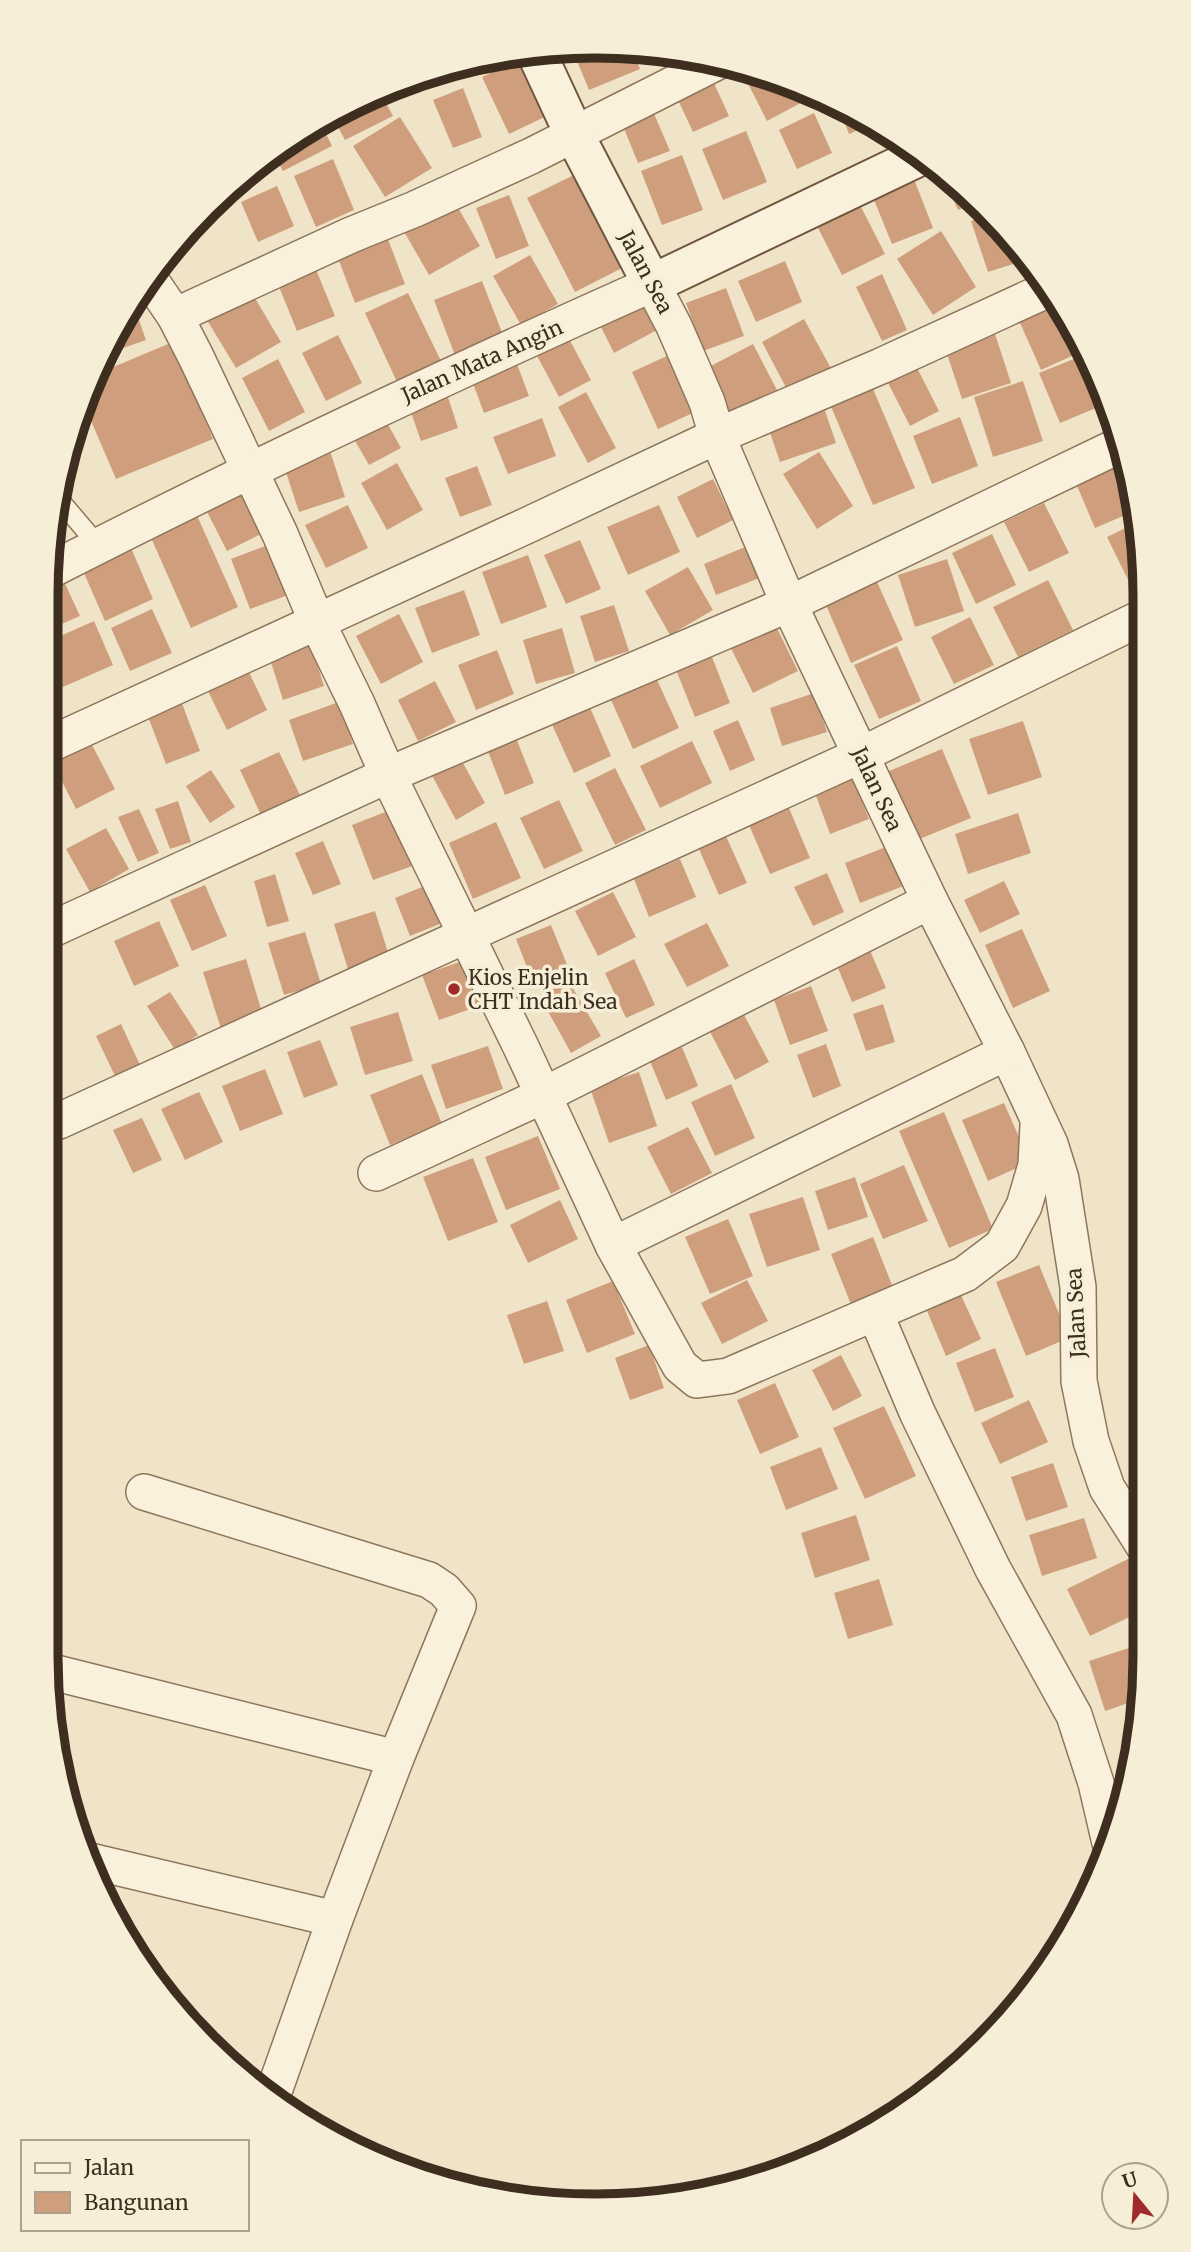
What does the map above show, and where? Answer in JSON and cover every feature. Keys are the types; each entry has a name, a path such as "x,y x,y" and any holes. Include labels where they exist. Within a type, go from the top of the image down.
{"street":[{"name":"Jalan Sea","path":"540,61 574,134 674,326 707,402 717,436 789,604 930,901 1039,1119 1061,1179 1078,1287 1079,1381 1091,1441 1107,1488 1133,1529"},
{"path":"175,316 351,235 482,179 704,69"},
{"name":"Jalan Mata Angin","path":"59,565 97,544 365,414 652,284 911,160"},
{"path":"155,287 175,316 280,534 317,622 388,775 520,1046 612,1245 680,1366 697,1380 728,1376 965,1274 1002,1246 1024,1206 1036,1165 1039,1119"},
{"path":"58,741 717,436 881,366 1040,293"},
{"path":"58,926 388,775 789,604 1113,449"},
{"path":"59,1121 861,755 1133,622"},
{"path":"376,1173 542,1096 930,901"},
{"path":"612,1245 1007,1052"},
{"path":"875,1313 918,1412 993,1569 1074,1715 1096,1783 1106,1826"},
{"path":"144,1492 429,1580 444,1590 458,1606 396,1758 271,2085"},
{"path":"58,1674 396,1758"},
{"path":"100,1863 335,1919"}],"lane":[{"path":"65,507 97,544"}],"building":[{"path":"576,59 636,59 640,69 589,90"},
{"path":"531,62 555,112 509,134 482,77 508,65"},
{"path":"708,70 729,116 693,132 672,87"},
{"path":"746,79 805,101 767,121"},
{"path":"463,88 482,137 453,148 433,100"},
{"path":"385,101 393,116 345,140 337,125"},
{"path":"649,102 670,151 638,163 618,114"},
{"path":"814,113 832,153 797,169 779,130"},
{"path":"400,117 432,168 385,197 353,146"},
{"path":"843,118 861,129 849,134"},
{"path":"325,131 332,146 283,171 278,162"},
{"path":"746,131 767,182 723,200 702,149"},
{"path":"682,155 703,210 662,225 641,171"},
{"path":"333,159 354,210 316,227 294,176"},
{"path":"580,172 628,265 575,292 527,198"},
{"path":"914,179 933,228 892,244 872,195"},
{"path":"277,186 294,226 258,242 241,202"},
{"path":"949,190 966,206 958,210"},
{"path":"509,195 529,246 496,259 476,208"},
{"path":"453,199 480,246 429,275 402,228"},
{"path":"857,199 885,254 842,275 814,220"},
{"path":"979,219 1018,263 988,272 971,221"},
{"path":"383,226 405,284 355,303 333,245"},
{"path":"941,231 976,287 933,315 897,259"},
{"path":"530,255 558,304 521,325 493,276"},
{"path":"785,261 802,302 756,322 738,281"},
{"path":"313,262 335,316 297,331 275,277"},
{"path":"882,274 907,330 882,341 856,287"},
{"path":"482,281 505,340 456,358 434,300"},
{"path":"726,288 744,336 703,351 686,303"},
{"path":"252,293 281,342 236,368 207,320"},
{"path":"408,293 441,361 397,382 365,313"},
{"path":"642,301 657,330 614,353 599,323"},
{"path":"1045,301 1076,354 1041,370 1016,314"},
{"path":"137,315 146,340 117,350"},
{"path":"804,319 833,372 790,395 762,342"},
{"path":"995,334 1011,383 962,399 946,351"},
{"path":"338,335 362,383 326,401 302,353"},
{"path":"567,335 591,380 559,397 535,352"},
{"path":"173,342 213,439 116,479 89,416 108,369"},
{"path":"753,344 777,390 730,415 705,369"},
{"path":"513,353 529,396 484,413 468,370"},
{"path":"669,355 695,412 658,429 632,372"},
{"path":"911,356 939,411 910,426 882,371"},
{"path":"1076,358 1096,408 1060,423 1039,373"},
{"path":"278,359 305,412 269,431 242,378"},
{"path":"868,377 915,488 873,505 826,395"},
{"path":"1023,381 1043,441 993,457 974,397"},
{"path":"445,388 458,428 421,441 407,401"},
{"path":"586,392 616,448 588,463 558,407"},
{"path":"821,399 836,443 780,462 765,418"},
{"path":"380,410 401,448 369,465 347,427"},
{"path":"960,417 978,466 932,484 913,436"},
{"path":"542,418 556,456 508,474 493,437"},
{"path":"329,448 345,497 299,512 283,463"},
{"path":"819,452 853,506 817,529 783,474"},
{"path":"1116,460 1127,514 1095,528 1074,479"},
{"path":"397,463 423,510 387,530 361,483"},
{"path":"477,466 492,505 460,517 445,478"},
{"path":"247,475 273,528 227,551 200,498"},
{"path":"713,479 733,520 697,538 677,497"},
{"path":"1044,503 1069,553 1029,572 1004,522"},
{"path":"348,505 368,548 326,568 305,525"},
{"path":"659,505 680,552 628,575 607,527"},
{"path":"195,511 238,607 191,628 148,531"},
{"path":"1129,526 1133,590 1107,537"},
{"path":"992,534 1016,585 976,604 952,553"},
{"path":"580,540 601,589 566,604 544,555"},
{"path":"128,541 153,599 105,621 79,562"},
{"path":"273,543 291,594 250,609 231,559"},
{"path":"750,545 762,577 716,595 704,564"},
{"path":"528,555 547,607 501,624 482,572"},
{"path":"947,559 964,611 915,627 898,575"},
{"path":"688,567 713,610 670,635 645,591"},
{"path":"874,575 903,640 851,663 823,598"},
{"path":"62,577 80,616 58,626 58,596 58,579"},
{"path":"1048,580 1073,630 1018,657 993,607"},
{"path":"464,590 480,635 432,653 415,608"},
{"path":"614,605 629,651 595,662 580,616"},
{"path":"152,609 172,653 130,671 111,628"},
{"path":"399,614 423,662 381,684 356,636"},
{"path":"970,617 994,665 954,684 931,637"},
{"path":"772,618 798,671 753,693 727,640"},
{"path":"94,621 113,665 58,689 58,637"},
{"path":"562,628 575,673 536,684 523,640"},
{"path":"310,642 324,686 283,700 269,656"},
{"path":"897,646 921,701 879,719 854,665"},
{"path":"497,650 514,694 476,710 458,665"},
{"path":"712,657 730,703 695,717 676,670"},
{"path":"246,666 267,710 227,730 205,685"},
{"path":"653,671 679,728 633,749 607,691"},
{"path":"435,681 456,722 418,741 398,700"},
{"path":"178,693 200,751 166,764 144,706"},
{"path":"814,693 827,732 782,746 770,708"},
{"path":"339,702 353,744 303,761 289,720"},
{"path":"588,703 611,756 574,773 550,720"},
{"path":"738,720 755,760 730,771 713,731"},
{"path":"1023,721 1042,777 988,795 969,739"},
{"path":"516,738 534,783 505,795 487,749"},
{"path":"89,739 115,789 76,809 58,774 58,754"},
{"path":"692,741 712,783 660,808 640,766"},
{"path":"942,749 971,818 917,840 889,771"},
{"path":"279,752 301,797 261,815 240,770"},
{"path":"458,754 485,803 456,820 429,770"},
{"path":"615,768 646,830 615,845 585,783"},
{"path":"211,770 235,807 210,823 186,786"},
{"path":"853,779 869,819 830,834 815,793"},
{"path":"559,800 583,851 544,869 520,818"},
{"path":"178,801 191,842 170,849 155,809"},
{"path":"789,808 810,858 770,874 749,825"},
{"path":"139,809 159,853 138,862 118,817"},
{"path":"393,809 415,865 373,880 352,825"},
{"path":"1018,813 1031,853 968,874 955,834"},
{"path":"496,822 521,878 473,899 449,843"},
{"path":"106,828 129,869 90,892 66,849"},
{"path":"726,836 747,883 719,895 699,849"},
{"path":"323,841 341,884 313,895 295,853"},
{"path":"891,845 906,885 860,903 845,863"},
{"path":"680,859 696,897 649,917 634,879"},
{"path":"827,873 844,912 813,926 794,887"},
{"path":"275,874 289,921 267,927 254,881"},
{"path":"1004,881 1020,914 980,933 964,900"},
{"path":"432,883 447,921 410,936 395,898"},
{"path":"205,885 227,936 192,951 170,900"},
{"path":"613,892 636,937 598,956 575,911"},
{"path":"375,911 391,962 350,976 334,924"},
{"path":"159,921 179,966 134,986 114,941"},
{"path":"707,923 729,966 687,987 664,944"},
{"path":"551,925 570,972 534,985 516,939"},
{"path":"1022,929 1050,991 1013,1008 985,945"},
{"path":"305,932 321,984 284,995 268,943"},
{"path":"869,948 886,988 852,1002 835,961"},
{"path":"246,959 264,1019 222,1032 203,972"},
{"name":"Kios Enjelin CHT Indah Sea","path":"468,959 485,1004 439,1020 422,975"},
{"path":"634,959 655,1005 626,1018 605,973"},
{"path":"568,980 601,1036 571,1053 540,997"},
{"path":"811,986 828,1031 790,1045 774,1000"},
{"path":"170,992 198,1035 175,1050 147,1006"},
{"path":"883,1004 895,1042 866,1051 853,1014"},
{"path":"741,1009 769,1062 735,1080 707,1026"},
{"path":"398,1012 413,1061 365,1075 350,1027"},
{"path":"121,1024 140,1065 115,1076 96,1036"},
{"path":"320,1040 338,1085 304,1098 287,1052"},
{"path":"826,1044 841,1086 813,1098 797,1055"},
{"path":"488,1046 503,1089 446,1109 431,1065"},
{"path":"682,1047 698,1086 666,1100 650,1061"},
{"path":"265,1069 283,1114 240,1131 222,1086"},
{"path":"639,1072 657,1126 609,1143 590,1088"},
{"path":"422,1074 442,1124 390,1145 370,1095"},
{"path":"731,1084 755,1138 715,1156 691,1102"},
{"path":"199,1092 223,1142 185,1160 161,1109"},
{"path":"1004,1103 1030,1162 988,1181 962,1120"},
{"path":"944,1112 993,1229 949,1248 899,1131"},
{"path":"142,1118 162,1160 133,1173 113,1130"},
{"path":"688,1127 712,1173 671,1194 647,1147"},
{"path":"538,1136 560,1189 506,1210 485,1157"},
{"path":"473,1158 498,1222 448,1241 423,1177"},
{"path":"904,1165 928,1221 883,1239 860,1184"},
{"path":"855,1177 868,1217 828,1230 815,1191"},
{"path":"803,1197 820,1250 767,1267 749,1214"},
{"path":"560,1200 578,1239 528,1263 510,1225"},
{"path":"728,1219 753,1276 710,1294 685,1237"},
{"path":"873,1237 894,1290 852,1307 831,1254"},
{"path":"1039,1265 1069,1338 1026,1356 996,1282"},
{"path":"747,1280 768,1321 722,1344 701,1303"},
{"path":"613,1281 635,1334 587,1353 566,1300"},
{"path":"961,1295 981,1339 946,1356 927,1311"},
{"path":"547,1301 564,1351 524,1364 507,1315"},
{"path":"649,1345 664,1388 630,1400 615,1358"},
{"path":"995,1348 1014,1397 975,1412 956,1363"},
{"path":"841,1355 862,1396 833,1411 812,1370"},
{"path":"775,1383 799,1437 760,1454 737,1400"},
{"path":"1029,1400 1048,1442 1000,1464 981,1423"},
{"path":"884,1406 916,1476 865,1499 833,1428"},
{"path":"821,1447 838,1489 786,1510 770,1467"},
{"path":"1053,1463 1068,1507 1026,1521 1011,1477"},
{"path":"856,1515 870,1560 815,1578 801,1533"},
{"path":"1084,1518 1097,1558 1042,1576 1029,1535"},
{"path":"1133,1556 1133,1615 1090,1636 1067,1589"},
{"path":"879,1579 893,1625 848,1639 834,1593"},
{"path":"1133,1647 1131,1702 1105,1711 1089,1661"}],"place":[{"name":"Kios Enjelin CHT Indah Sea","path":"454,989"}]}
